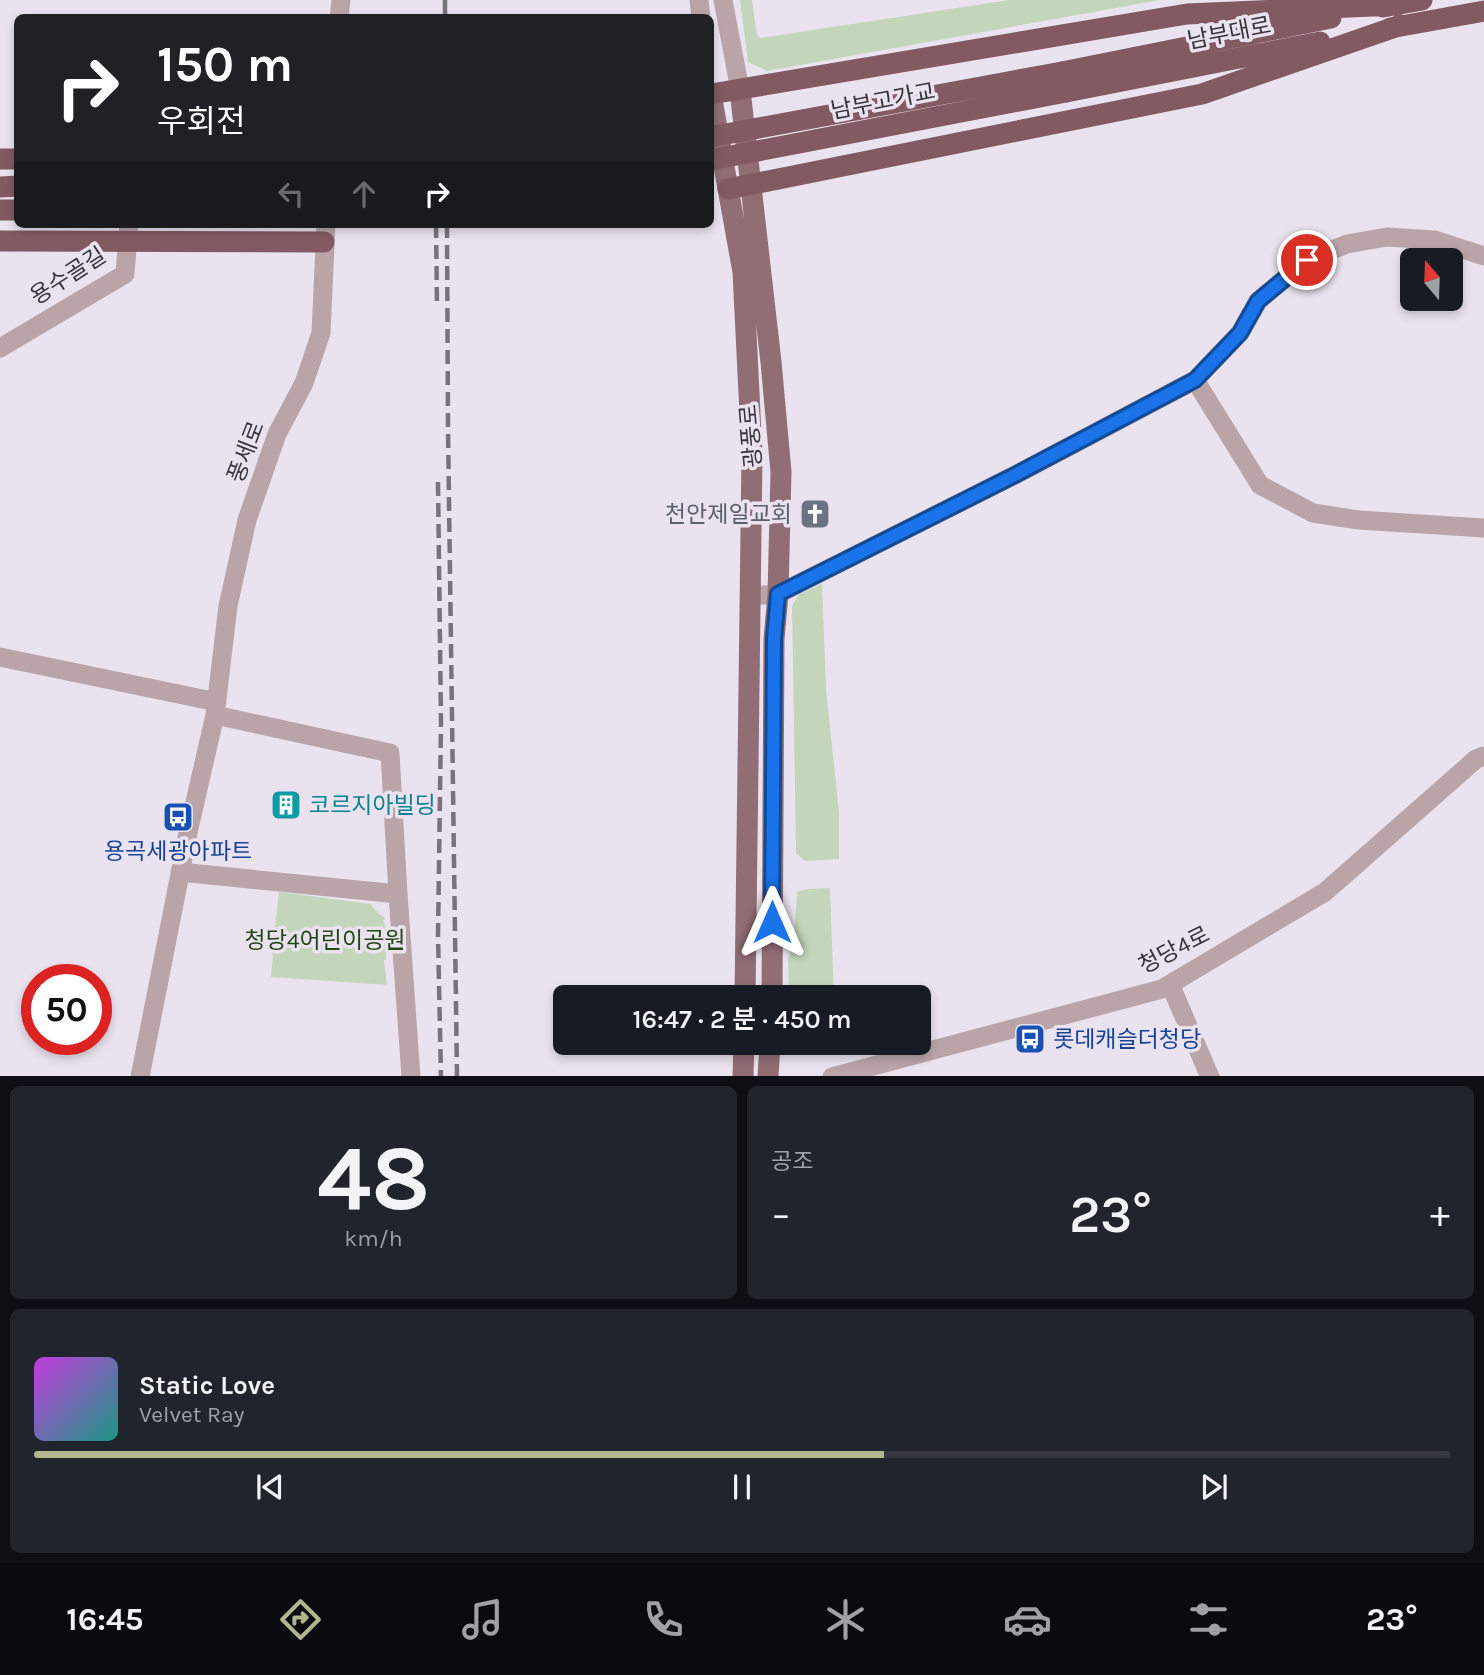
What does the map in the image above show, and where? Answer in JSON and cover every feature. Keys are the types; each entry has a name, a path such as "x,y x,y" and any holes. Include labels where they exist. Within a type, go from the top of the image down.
{"highway":[{"name":"남부대로","path":"1398,15 1422,0"},
{"name":"남부대로","path":"1064,82 1398,15 1447,17 1484,11"},
{"path":"714,93 1187,14 1398,15"},
{"path":"728,189 1202,94 1398,15"},
{"path":"1447,17 1484,18"},
{"name":"남부고가교","path":"714,136 1064,82"},
{"name":"남부고가교","path":"714,159 1064,82"},
{"path":"0,241 128,233 325,233"}],"main road":[{"name":"광풍로","path":"740,90 781,472 778,594 774,639 772,985"},
{"name":"광풍로","path":"714,110 743,272 752,454 745,985"},
{"path":"743,1076 744,1055"},
{"path":"768,1076 769,1055"}],"street":[{"name":"광풍로","path":"723,0 740,90"},
{"name":"용수골길","path":"0,348 125,274 128,233"},
{"name":"풍세로","path":"140,1076 189,828 216,708 228,606 247,520 277,434 304,383 321,332 325,233"},
{"path":"751,596 778,594 1015,475 1195,380 1240,333 1258,301 1307,260 1347,244 1387,237 1435,240 1484,256"},
{"path":"1195,380 1260,485 1313,513 1359,520 1484,528"},
{"path":"0,657 216,708 390,753 411,1076"},
{"name":"청당4로","path":"832,1076 1161,989 1325,892 1476,759 1484,755"},
{"path":"180,872 398,894"},
{"path":"1170,984 1210,1076"}],"green space":[{"path":"740,0 752,0 757,35 761,38 1009,0 1160,0 767,71 748,62"},
{"path":"822,584 826,689 839,812 839,859 805,861 796,853 792,606 799,594"},
{"path":"830,888 834,985 789,985 788,959 794,941 797,892"},
{"name":"청당4어린이공원","path":"279,892 371,904 386,919 383,920 387,985 271,977"}],"railway":[{"path":"445,0 445,14"},
{"path":"436,228 437,307"},
{"path":"447,228 457,1076"},
{"path":"438,482 441,723 438,936 441,1076"}],"place":[{"name":"천안제일교회","path":"815,514"},
{"name":"코르지아빌딩","path":"286,805"},
{"name":"용곡세광아파트","path":"178,817"},
{"name":"롯데캐슬더청당","path":"1030,1039"}],"route":[{"path":"772,922 774,639 778,594 1015,475 1195,380 1240,333 1258,301 1307,260"}]}
